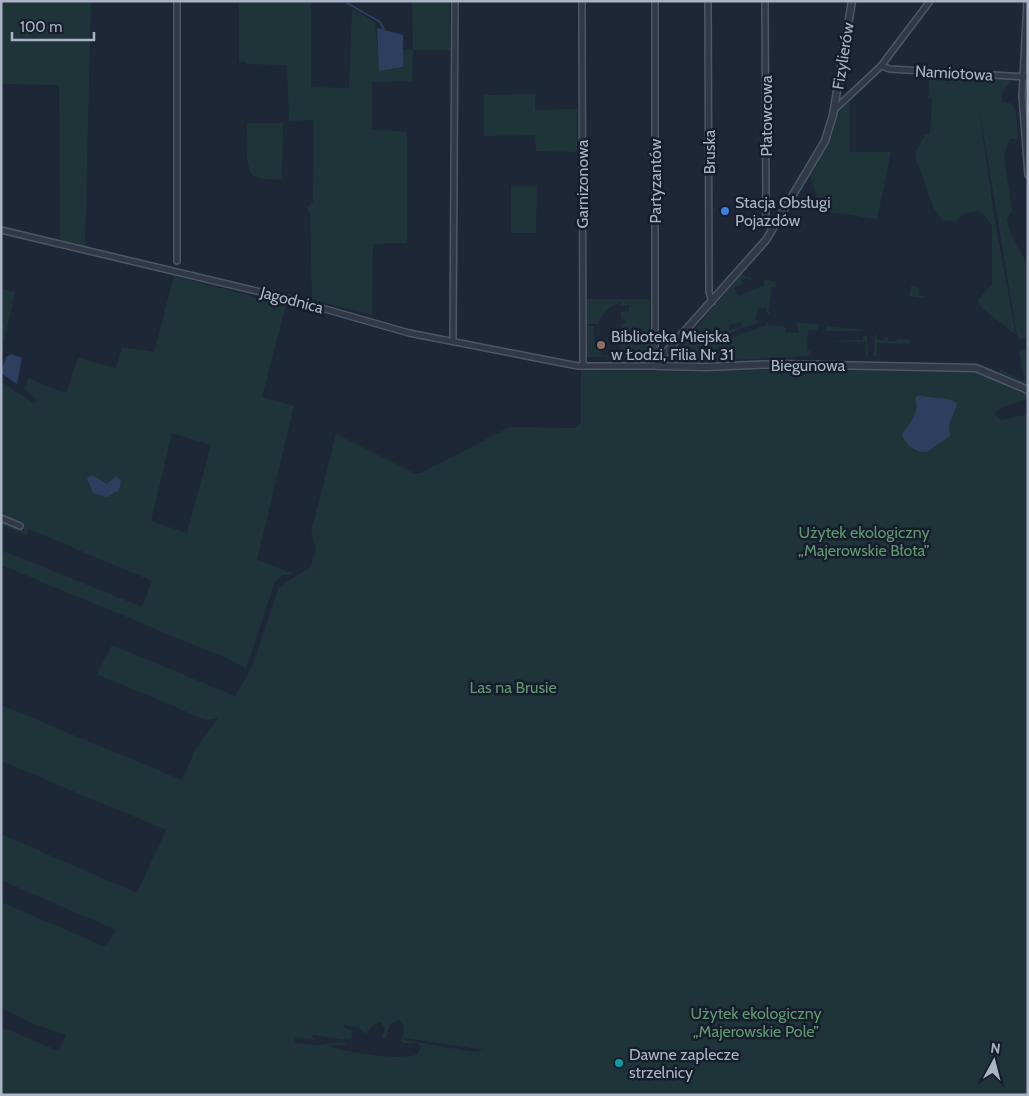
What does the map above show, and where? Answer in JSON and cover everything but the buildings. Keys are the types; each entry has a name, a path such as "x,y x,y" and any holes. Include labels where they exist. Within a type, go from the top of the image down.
{"street":[{"path":"177,261 178,1"},
{"path":"453,340 455,1"},
{"name":"Garnizonowa","path":"582,1 583,366"},
{"name":"Partyzantów","path":"654,1 655,348 658,363"},
{"name":"Bruska","path":"708,1 709,282 712,302"},
{"name":"Płatowcowa","path":"765,1 766,216 772,230"},
{"name":"Fizylierów","path":"658,363 763,244 825,141 834,111 852,1"},
{"path":"834,111 881,66 930,1"},
{"path":"1026,1 1025,77 1028,175"},
{"name":"Namiotowa","path":"881,66 890,69 1025,77"},
{"name":"Jagodnica","path":"1,230 290,298 396,330 583,366"},
{"name":"Biegunowa","path":"583,366 658,363 698,367 788,364 976,368 1028,390"},
{"path":"1,518 20,526"}],"green space":[{"path":"1,1 91,1 85,246 60,240 59,85 1,84"},
{"path":"239,1 311,1 311,87 349,88 352,9 375,22 380,71 403,67 403,50 413,49 412,1 449,1 450,50 413,50 412,81 372,82 372,129 407,132 407,243 373,244 372,315 312,299 310,214 307,207 313,202 314,120 289,121 287,65 239,62"},
{"path":"930,74 1014,78 1002,91 1002,102 1010,103 1016,110 1018,139 1010,139 1004,154 1012,212 1007,219 1010,232 1028,266 1028,338 1020,339 1017,335 979,107 993,210 1016,335 982,308 977,301 992,284 992,226 983,214 977,211 966,213 955,221 942,220 934,209 916,159 916,152 925,135 930,135 932,98 928,98"},
{"path":"535,94 535,110 577,109 577,152 536,151 535,135 484,136 484,95"},
{"path":"850,100 850,152 891,152 877,219 821,211 810,175 831,138 838,113"},
{"path":"247,123 283,123 282,180 260,178 254,176 251,172 247,159"},
{"path":"511,186 537,186 536,233 511,233"},
{"path":"741,274 751,278 750,281 748,278 741,280 743,284 734,288 738,296 764,286 764,279 775,282 776,287 772,286 768,312 772,313 768,315 766,308 758,308 756,320 760,322 741,329 742,322 729,325 729,330 739,327 740,329 728,334 727,330 720,333 723,341 765,325 767,321 769,325 786,327 785,332 798,333 799,326 795,325 797,322 820,325 817,330 808,330 807,350 810,351 810,356 691,362 671,359 670,356"},
{"path":"174,276 286,305 262,397 294,406 257,560 295,574 282,575 274,584 246,669 228,659 1,565 3,551 142,607 152,581 29,529 26,535 4,526 1,531 1,381 34,404 37,400 25,389 28,378 66,393 78,358 116,368 122,347 154,352","holes":["172,433 211,445 187,533 151,521"]},
{"path":"911,286 919,288 918,295 924,296 924,298 909,296"},
{"path":"1,289 15,292 1,355"},
{"path":"586,299 649,299 650,357 620,357 621,324 626,323 625,320 621,319 621,312 629,312 629,305 621,305 621,302 617,303 604,314 599,324 586,324"},
{"path":"586,325 594,326 594,348 600,349 601,355 616,357 587,357"},
{"path":"826,326 862,330 863,331 827,331"},
{"path":"867,335 868,356 866,356 866,342 824,341 863,340 863,336"},
{"path":"875,335 877,335 877,340 884,340 885,337 888,337 888,341 896,342 897,338 910,340 910,344 877,343 877,356 873,356"},
{"path":"1028,349 1028,386 999,373 1000,369 1024,381 1019,350"},
{"name":"Las na Brusie","path":"787,369 978,372 1028,395 1028,399 1000,408 994,414 1001,420 1028,414 1028,1095 1,1095 1,1027 59,1051 66,1035 31,1023 1,1008 1,902 106,947 116,930 1,880 1,834 137,893 166,830 1,761 1,705 182,780 195,750 218,718 206,720 97,674 112,645 235,696 253,665 279,587 311,567 316,549 311,532 336,434 414,473 420,473 510,427 575,428 581,422 581,370 690,372","holes":["399,1020 404,1029 401,1040 403,1043 418,1043 421,1046 418,1054 388,1057 333,1048 330,1045 345,1045 348,1043 337,1042 316,1045 294,1043 295,1038 313,1040 312,1035 350,1040 353,1038 351,1031 344,1027 344,1025 357,1027 366,1034 372,1026 380,1022 385,1028 382,1038 386,1038 390,1024","405,1038 484,1050 475,1052 404,1040"]}],"water":[{"path":"377,28 403,35 403,67 379,71"},
{"path":"11,354 22,358 17,384 1,373 6,357"},
{"path":"920,395 950,400 957,404 949,425 950,436 927,452 919,451 912,447 906,442 902,434 911,422 917,408 915,397"},
{"path":"92,475 107,484 116,476 121,481 119,490 107,497 93,493 87,478"}],"waterway":[{"path":"347,3 380,22 384,30"}],"place":[{"name":"Stacja Obsługi Pojazdów","path":"725,211"},
{"name":"Biblioteka Miejska w Łodzi, Filia Nr 31","path":"601,345"},
{"name":"Dawne zaplecze strzelnicy","path":"619,1063"}],"park label":[{"name":"Użytek ekologiczny „Majerowskie Błota”","path":"864,541"},
{"name":"Użytek ekologiczny „Majerowskie Pole”","path":"756,1022"}]}
